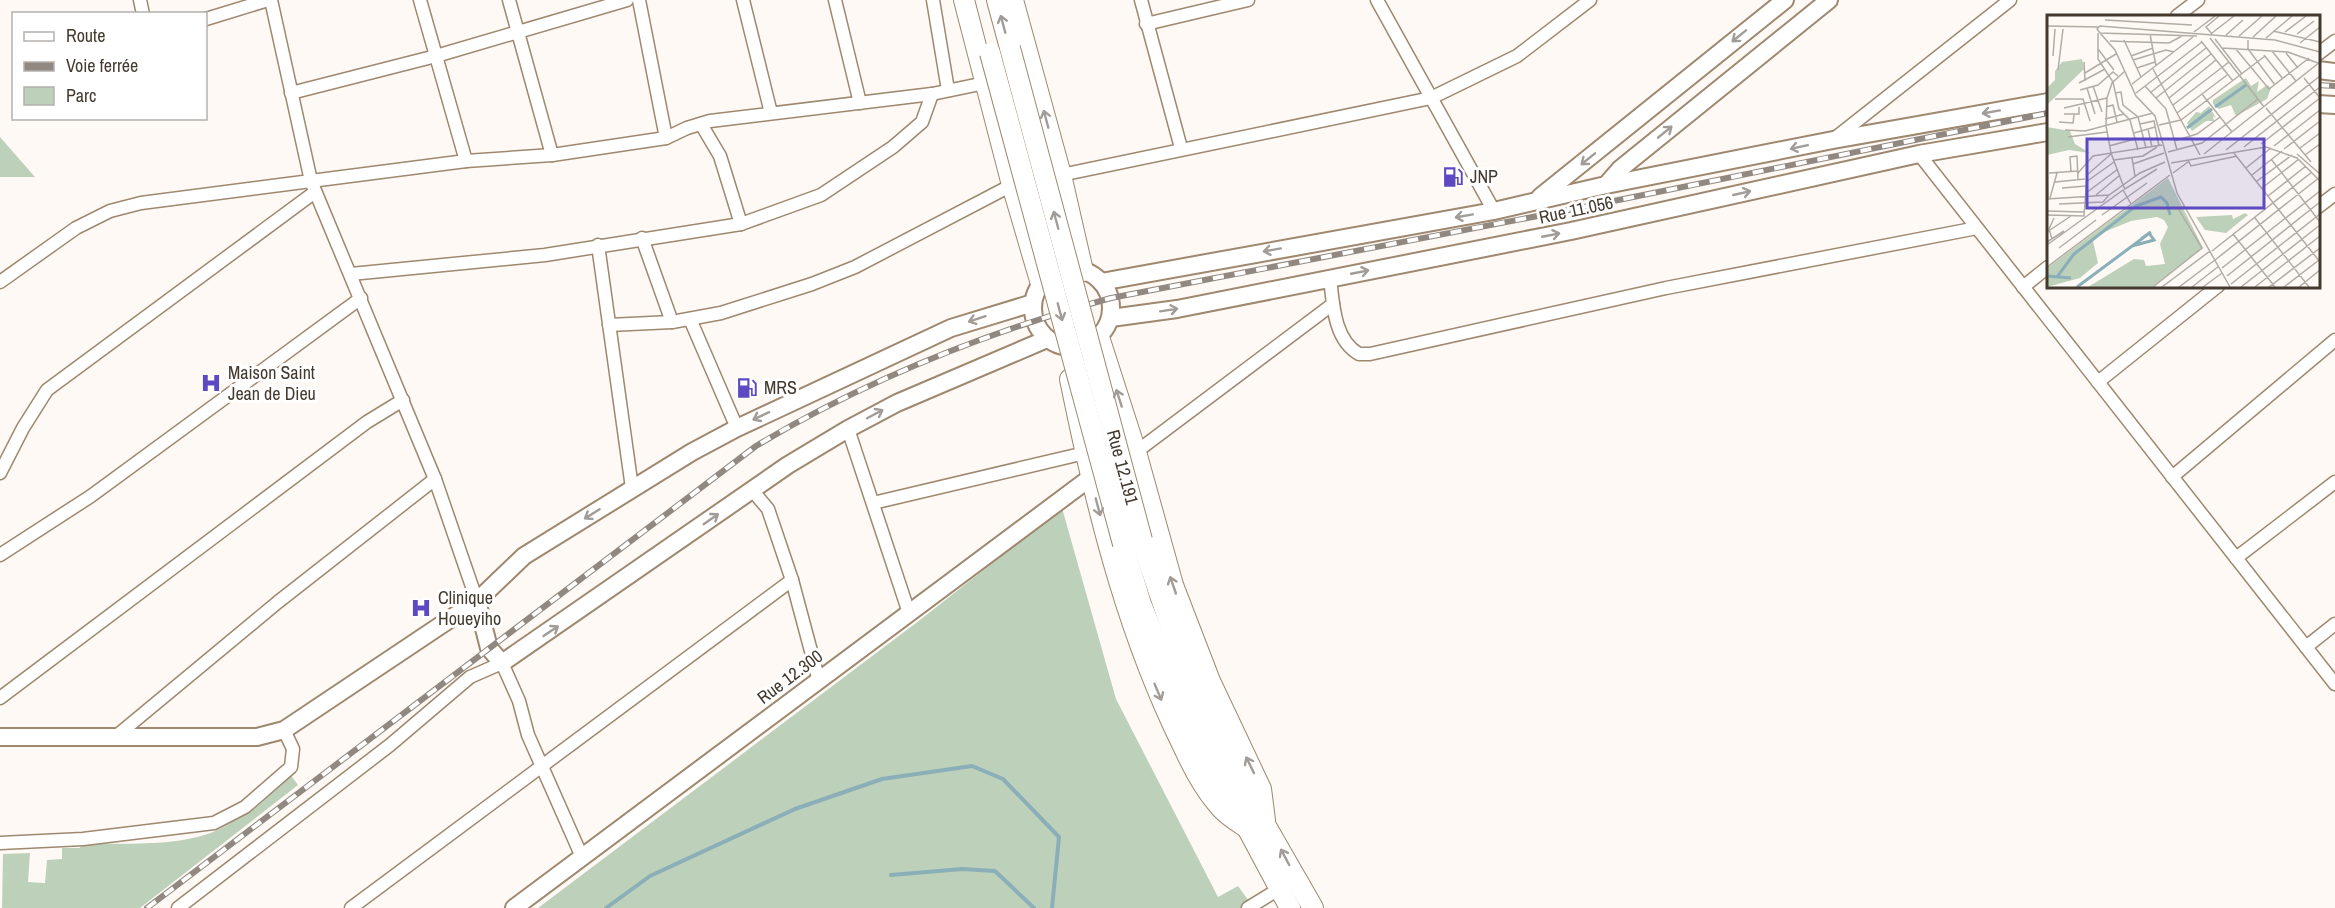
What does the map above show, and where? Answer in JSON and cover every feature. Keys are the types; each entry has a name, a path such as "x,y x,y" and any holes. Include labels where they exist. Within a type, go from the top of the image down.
{"main road":[{"path":"964,0 1011,185 1041,284"},
{"name":"Rue 12.191","path":"976,0 1132,542"},
{"name":"Rue 12.191","path":"996,0 1010,48 1132,542 1141,604 1184,710 1313,908"},
{"path":"1013,0 1061,175 1083,270"},
{"path":"1537,200 1785,0"},
{"path":"1606,185 1620,169 1829,0"},
{"path":"2320,70 2335,72"},
{"path":"1101,282 1494,211 1606,185 1833,140 2047,102"},
{"path":"2320,104 2335,105"},
{"name":"Rue 11.056","path":"1111,318 1177,309 1571,231 1919,154 2047,132"},
{"path":"477,601 489,648 502,663 752,490 848,429 897,403 1055,343 1083,346 1099,337 1111,318 1111,298 1101,282 1083,270 1060,271 1041,284 1033,303 1036,325 1055,343 1116,574 1158,691 1204,787 1222,810 1257,825 1261,789 1210,681 1173,585 1136,452 1099,337"},
{"path":"0,737 112,739 257,736 284,730 477,601 524,556 632,488 737,428 951,328 1033,303"},
{"name":"Rue 12.300","path":"514,908 1090,478"},
{"name":"Rue 12.191","path":"1257,825 1279,888 1290,908"}],"street":[{"path":"207,19 270,0 313,186 435,479 477,601"},
{"path":"420,0 466,161"},
{"path":"508,0 552,155"},
{"path":"291,93 436,56 627,0"},
{"path":"639,0 666,138"},
{"path":"743,0 771,113"},
{"path":"835,0 860,103"},
{"path":"933,0 948,90"},
{"path":"1141,0 1181,148"},
{"path":"1146,24 1248,0"},
{"path":"1377,0 1494,211"},
{"path":"1061,175 1181,148 1431,98 1517,56 1590,0"},
{"path":"1833,140 2010,0"},
{"path":"2178,15 2198,0"},
{"path":"2320,53 2335,41"},
{"path":"0,282 76,228 110,211 141,203 313,186 466,161 552,155 666,138 701,124 771,113 932,94 985,82"},
{"path":"351,274 545,255 741,224 821,195 893,147 922,122 932,94"},
{"path":"701,124 720,156 741,224"},
{"path":"1919,154 2335,684"},
{"path":"609,325 672,322 721,313 855,267 1011,185"},
{"path":"0,473 23,428 47,390 313,186"},
{"path":"2320,206 2335,194"},
{"path":"1329,278 1336,321 1345,341 1359,354 1370,354 1666,288 1977,228"},
{"path":"642,238 672,322"},
{"path":"598,245 632,488"},
{"path":"2023,287 2047,269"},
{"path":"2098,382 2216,288"},
{"path":"0,555 91,496 361,298"},
{"path":"1136,452 1333,304"},
{"path":"690,319 737,428"},
{"path":"2172,477 2335,340"},
{"path":"0,698 367,422 403,400"},
{"path":"848,429 909,613"},
{"path":"873,503 1085,453"},
{"path":"112,739 278,602 435,479"},
{"path":"2236,558 2335,482"},
{"path":"752,490 768,509 792,580 819,681"},
{"path":"351,908 540,765 792,580"},
{"path":"2306,647 2335,624"},
{"path":"178,908 390,745 470,677 502,663 540,765 582,857"},
{"path":"0,843 83,839 214,823 245,807 291,767 293,749 284,730"},
{"path":"1248,908 1279,888"}],"green space":[{"path":"0,137 35,177 0,177"},
{"path":"1062,508 1116,699 1218,897 1238,886 1254,908 538,908 920,620"},
{"path":"290,774 298,785 140,908 2,908 3,854 30,853 28,882 45,883 47,860 62,859 62,848 80,848 81,844 165,842 198,837 222,828 243,814"}],"waterway":[{"path":"606,908 650,876 795,809 882,779 972,766 1003,779 1059,837 1052,908"},
{"path":"891,875 962,869 995,871 1034,908"}],"railway":[{"path":"2320,85 2335,86"},
{"path":"147,908 756,446 840,400 928,360 1019,326 1111,298 1579,208 2047,113"}],"place":[{"name":"JNP","path":"1453,177"},
{"name":"Maison Saint Jean de Dieu","path":"211,383"},
{"name":"MRS","path":"747,388"},
{"name":"Clinique Houeyiho","path":"421,608"}]}
